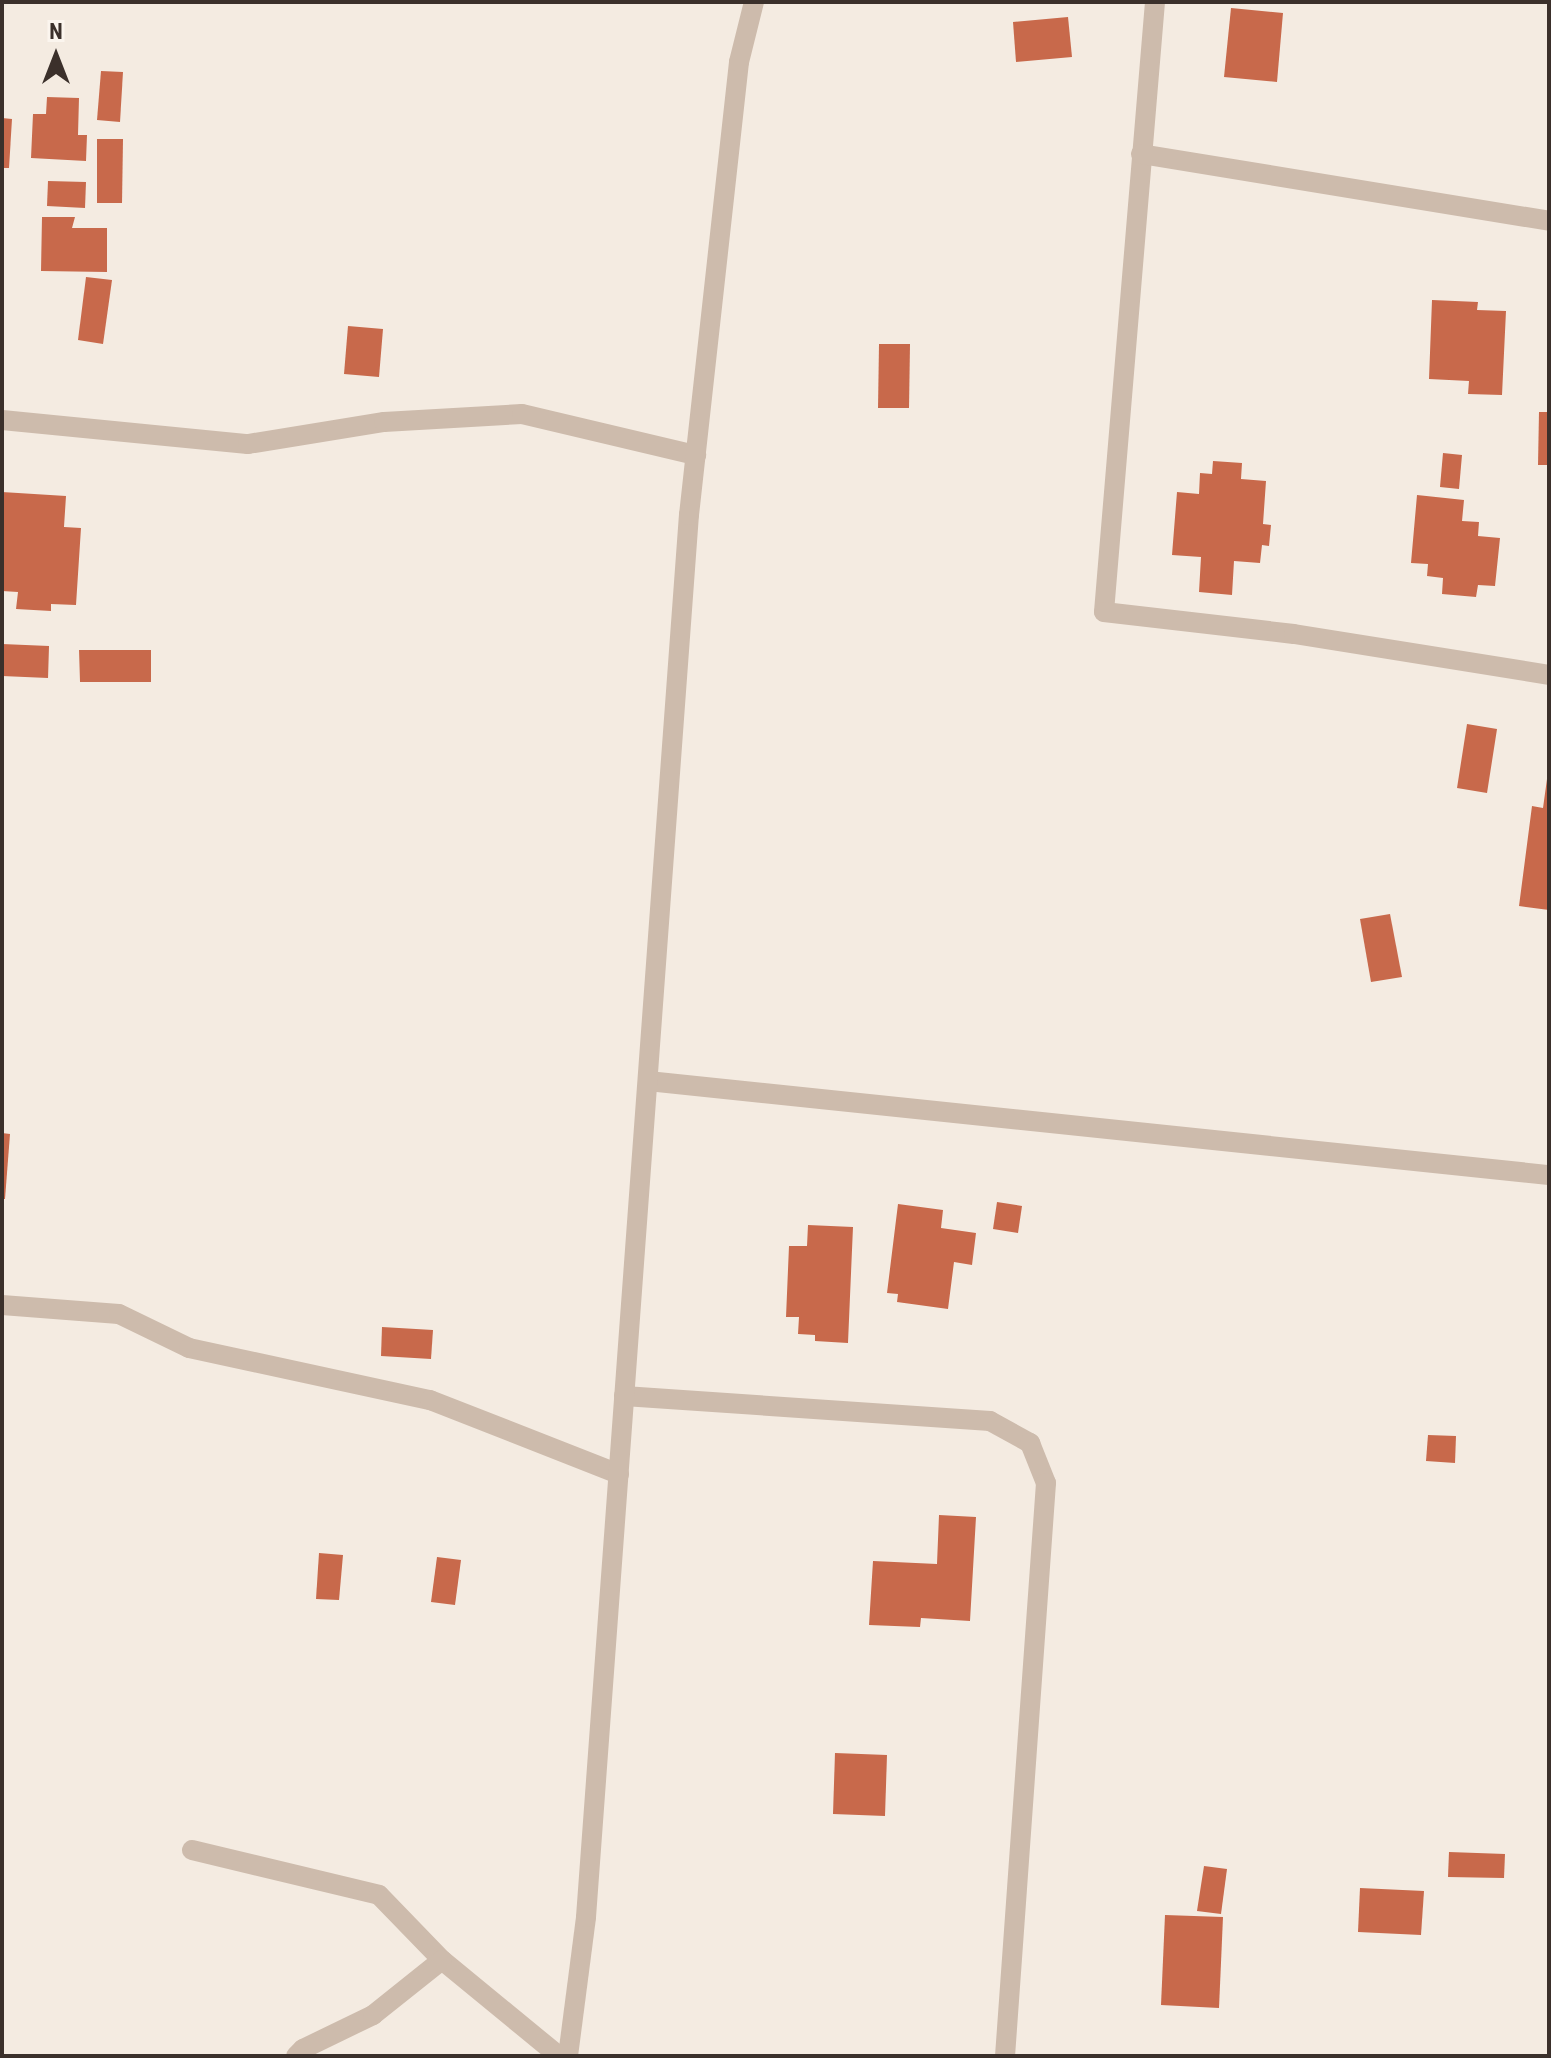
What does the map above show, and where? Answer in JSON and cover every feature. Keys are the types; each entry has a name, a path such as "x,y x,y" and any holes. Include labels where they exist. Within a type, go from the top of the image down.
{"street":[{"path":"568,2056 586,1917 696,455 739,62 754,2"},
{"path":"1155,2 1104,612 1294,634 1549,675"},
{"path":"1141,154 1549,221"},
{"path":"2,420 248,444 384,422 522,414 696,455"},
{"path":"648,1081 1549,1175"},
{"path":"2,1305 119,1314 189,1348 430,1400 619,1474"},
{"path":"624,1396 990,1421 1030,1443 1046,1483 1005,2056"},
{"path":"192,1850 379,1895 442,1960 559,2056"},
{"path":"296,2056 303,2049 373,2015 442,1960"}],"building":[{"path":"1231,8 1283,13 1277,82 1224,77"},
{"path":"1068,17 1072,57 1016,62 1013,22"},
{"path":"101,71 123,72 120,122 97,120"},
{"path":"47,97 79,98 78,135 87,135 86,161 31,158 33,114 46,114"},
{"path":"2,118 12,119 9,168 2,168"},
{"path":"97,139 123,139 122,203 97,203"},
{"path":"48,181 86,182 85,208 47,206"},
{"path":"42,217 75,217 72,228 107,228 107,272 41,271"},
{"path":"86,277 112,280 103,344 78,340"},
{"path":"1432,300 1478,302 1477,310 1506,311 1502,395 1468,394 1469,381 1429,379"},
{"path":"348,326 383,329 379,377 344,374"},
{"path":"879,344 910,344 909,408 878,408"},
{"path":"1539,412 1549,412 1549,465 1538,465"},
{"path":"1443,453 1462,455 1459,489 1440,487"},
{"path":"1213,461 1242,463 1241,479 1266,481 1263,524 1271,525 1269,546 1262,545 1260,563 1234,561 1232,595 1199,592 1201,557 1172,555 1177,492 1199,494 1200,473 1212,474"},
{"path":"2,492 66,496 64,527 81,528 76,605 51,604 51,611 16,609 18,592 2,591"},
{"path":"1417,495 1464,500 1462,521 1479,522 1478,536 1500,538 1495,586 1478,585 1476,597 1442,594 1443,578 1427,576 1428,564 1411,563"},
{"path":"2,644 49,646 48,678 2,676"},
{"path":"79,650 151,650 151,682 80,682"},
{"path":"1467,724 1497,729 1487,793 1457,788"},
{"path":"1547,779 1549,910 1519,906 1532,806 1543,808"},
{"path":"1390,914 1402,977 1371,982 1360,919"},
{"path":"2,1133 10,1134 5,1199 2,1199"},
{"path":"997,1202 1022,1206 1018,1233 993,1229"},
{"path":"898,1204 943,1210 941,1228 976,1233 972,1265 954,1262 948,1309 897,1302 898,1294 887,1293"},
{"path":"808,1225 853,1227 848,1343 815,1341 815,1335 798,1334 799,1317 786,1317 789,1246 807,1246"},
{"path":"382,1327 433,1330 431,1359 381,1356"},
{"path":"1428,1435 1456,1436 1455,1463 1426,1461"},
{"path":"939,1515 976,1517 970,1621 921,1618 920,1627 869,1625 873,1561 937,1564"},
{"path":"319,1553 343,1555 339,1600 316,1599"},
{"path":"437,1557 461,1560 455,1605 431,1602"},
{"path":"835,1753 887,1755 885,1816 833,1814"},
{"path":"1449,1852 1505,1854 1504,1878 1448,1877"},
{"path":"1204,1866 1227,1869 1221,1914 1197,1911"},
{"path":"1360,1888 1424,1891 1421,1935 1358,1932"},
{"path":"1165,1915 1223,1917 1219,2008 1161,2005"}]}
